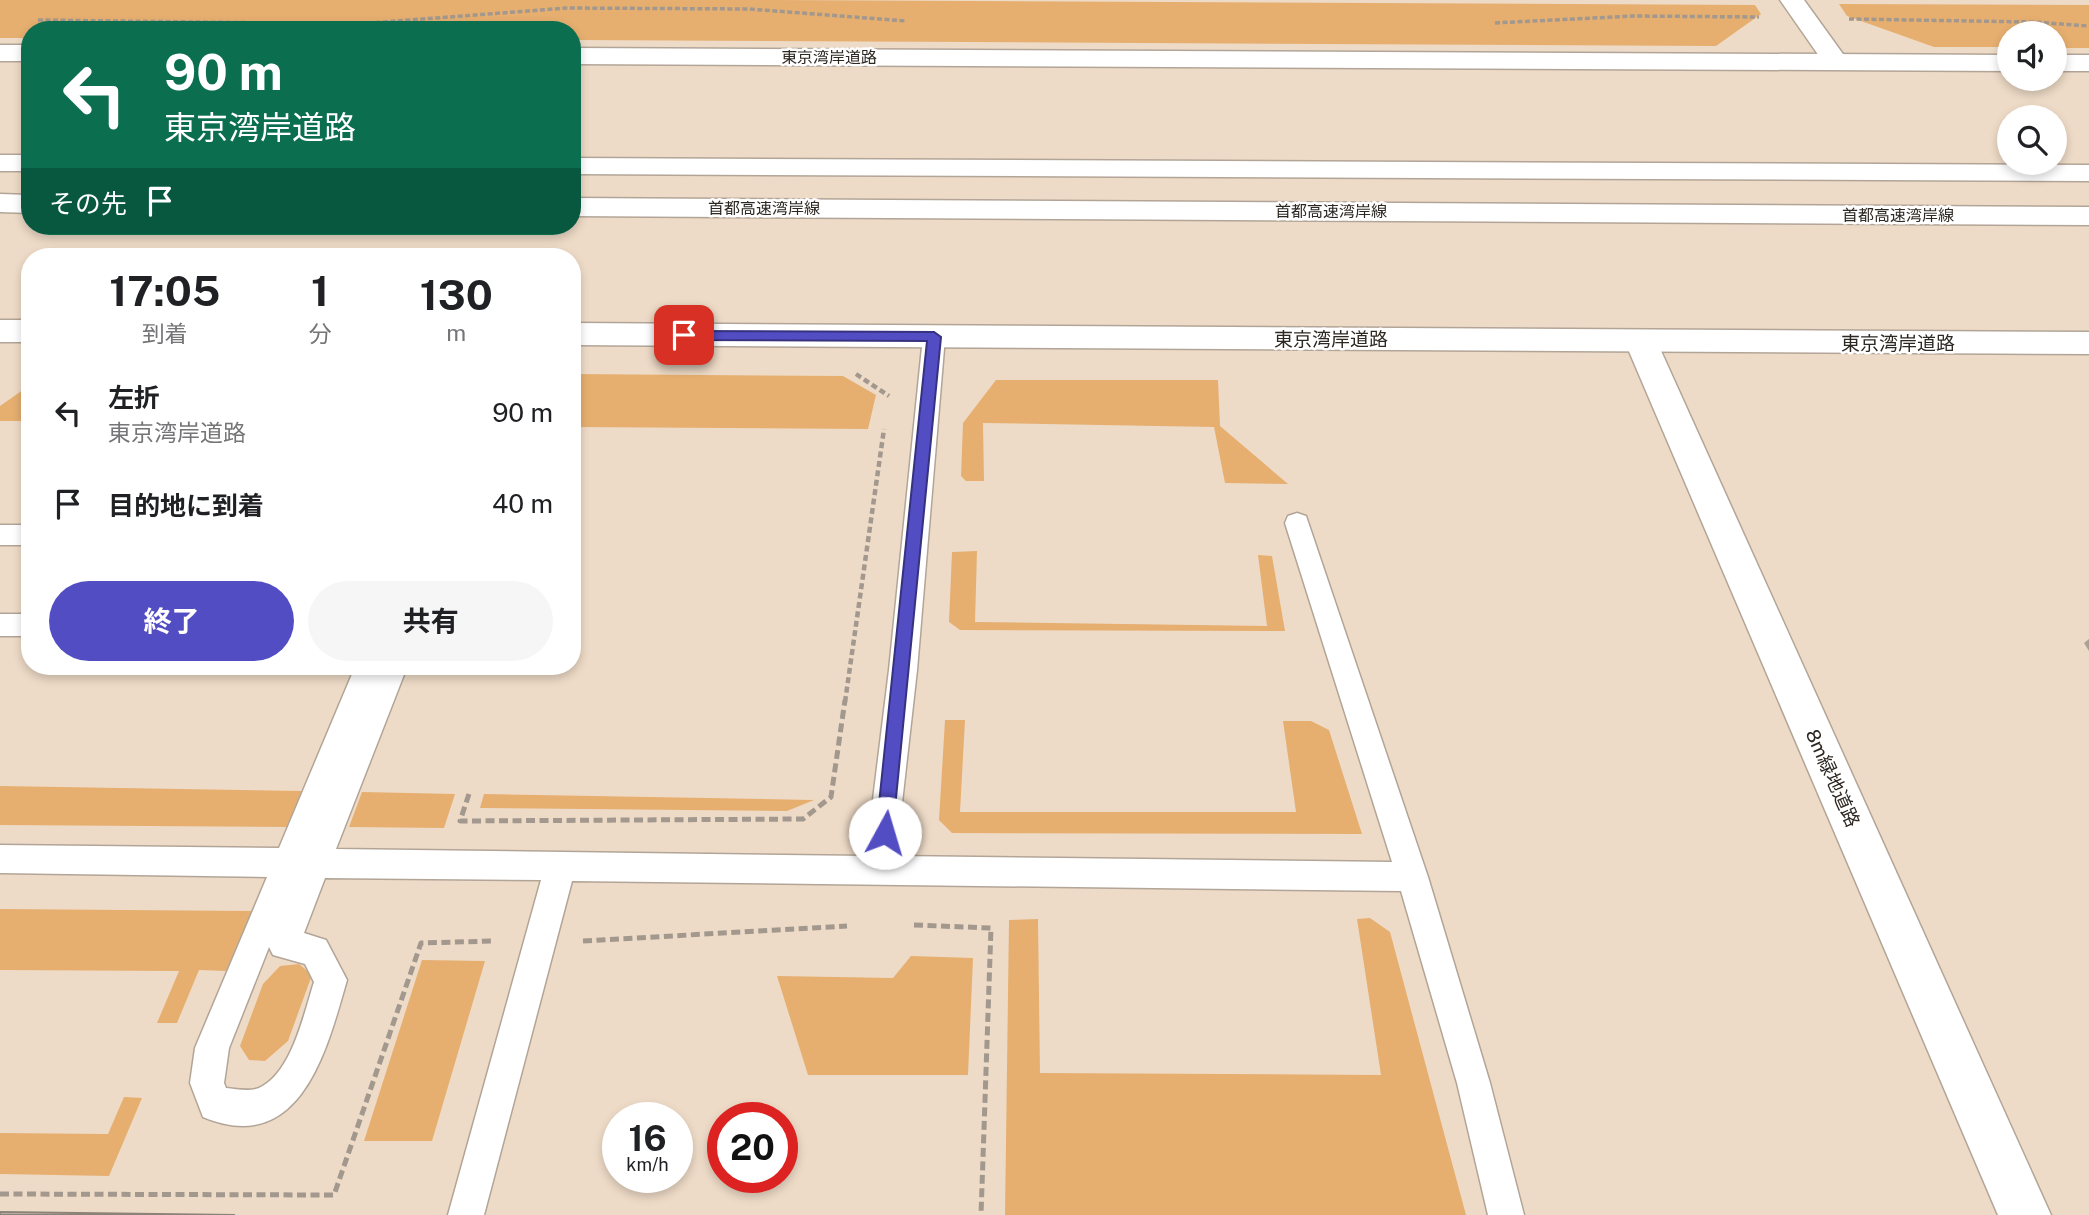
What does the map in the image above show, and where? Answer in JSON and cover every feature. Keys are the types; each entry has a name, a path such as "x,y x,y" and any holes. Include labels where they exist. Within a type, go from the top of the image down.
{"main road":[{"path":"1792,0 1835,61"},
{"path":"0,52 21,53"},
{"name":"東京湾岸道路","path":"581,56 1997,63"},
{"path":"2067,63 2089,64"},
{"path":"0,163 21,163"},
{"path":"581,166 2089,173"},
{"path":"0,204 21,204"},
{"name":"首都高速湾岸線","path":"581,207 2089,216"},
{"name":"東京湾岸道路","path":"581,334 2089,344"},
{"name":"8m緑地道路","path":"1641,342 2025,1215"}],"lane":[{"path":"879,871 903,670 934,337"},
{"path":"1297,523 1351,681 1413,877 1491,1140 1506,1215"},
{"path":"0,535 21,535"},
{"path":"0,625 21,625"},
{"path":"365,675 302,863 284,944 315,951 331,980 304,1059 284,1093 255,1107 215,1105 206,1083 212,1048 302,863 389,675"},
{"path":"0,859 1413,877"},
{"path":"466,1215 560,867"}],"path":[{"path":"848,369 889,394 887,407"},
{"path":"470,794 460,821 803,819 831,797 885,421"},
{"path":"579,942 847,926"},
{"path":"914,926 990,928 981,1215"}],"shaded area":[{"path":"0,0 2089,0 2089,1215 0,1215"},
{"path":"0,0 776,0 1755,5 1761,14 1716,46 581,40 581,21 21,21 21,38 0,38"},
{"path":"1839,4 2089,5 2089,48 2067,48 2067,21 1997,21 1997,47 1934,47 1847,16"},
{"path":"581,374 843,376 876,395 868,429 581,427"},
{"path":"996,380 1218,380 1220,426 1288,484 1225,483 1214,427 983,423 984,481 966,481 961,476 963,423"},
{"path":"21,391 21,421 0,421 0,406"},
{"path":"977,551 975,622 1267,626 1258,555 1272,556 1285,631 960,630 949,622 952,552"},
{"path":"945,720 965,720 960,812 1296,812 1283,721 1311,721 1329,730 1362,834 952,833 939,820"},
{"path":"0,786 304,791 289,827 0,825"},
{"path":"362,792 455,794 444,828 349,827"},
{"path":"484,794 814,800 787,811 480,808"},
{"path":"0,909 252,911 227,971 199,970 177,1023 157,1023 179,971 0,970"},
{"path":"1370,918 1390,932 1466,1215 1005,1215 1009,920 1038,919 1040,1073 1381,1075 1357,919"},
{"path":"911,956 973,958 968,1075 808,1075 777,976 893,978"},
{"path":"422,960 485,961 432,1141 364,1141"},
{"path":"299,964 312,975 288,1041 265,1061 249,1060 240,1046 263,984 280,966"},
{"path":"124,1097 142,1098 109,1176 0,1174 0,1133 108,1134"}],"building":[{"path":"0,1212 235,1215 0,1215"}],"route":[{"path":"684,335 934,337 885,833"}]}
